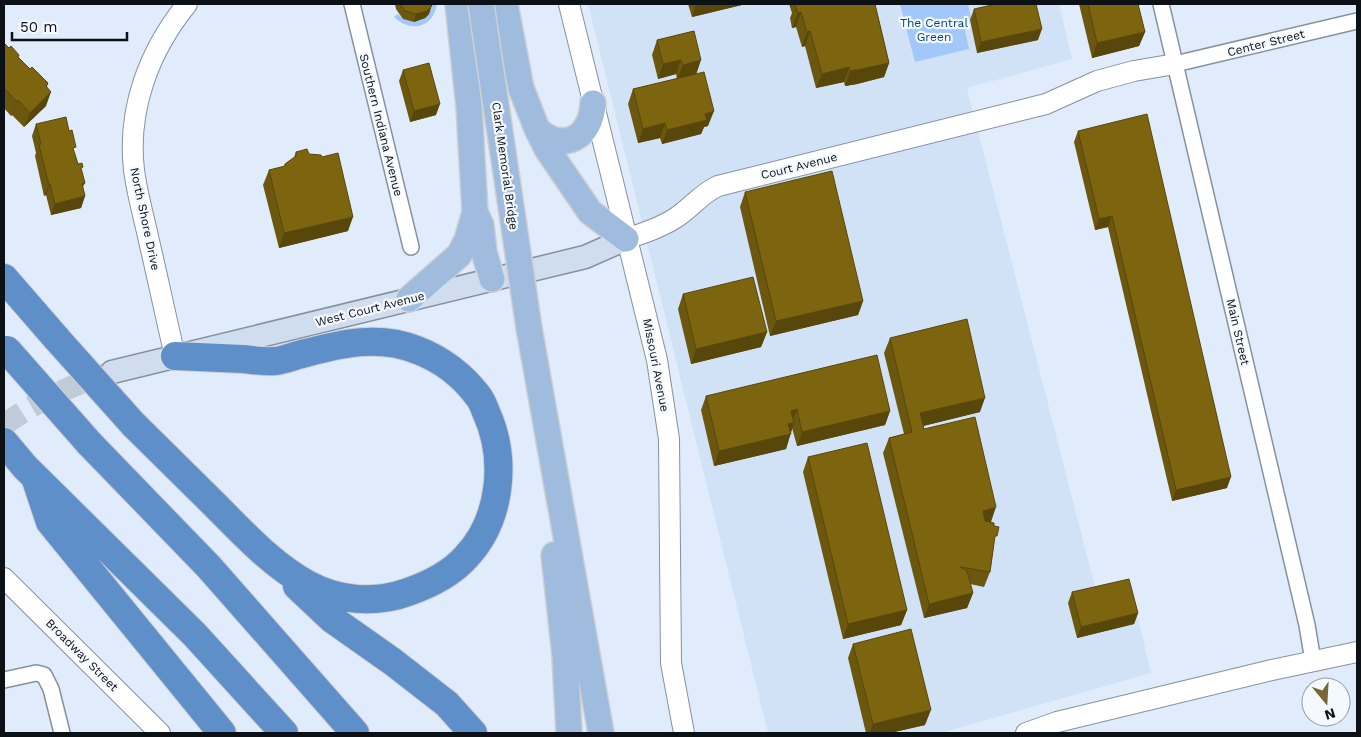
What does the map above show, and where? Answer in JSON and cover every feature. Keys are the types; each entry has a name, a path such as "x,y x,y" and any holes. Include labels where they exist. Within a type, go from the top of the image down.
{"highway":[{"path":"4,278 133,424 246,536 332,619 448,704 473,733"},
{"path":"175,356 275,361 355,342 377,341 399,344 434,357 458,374 480,398 491,423 498,449 498,480 494,507 487,524 466,557 449,572 421,587 396,596 370,600 336,596 308,585 280,567 246,536"},
{"path":"6,348 89,443 210,567 354,733"},
{"path":"4,442 30,471 195,635 284,733"},
{"path":"30,471 50,522 222,733"}],"main road":[{"path":"409,299 459,255 467,240 474,212 469,107 458,4"},
{"name":"Clark Memorial Bridge","path":"481,4 529,328"},
{"path":"505,4 521,88 537,130 547,149 590,212 626,239"},
{"path":"537,130 550,139 565,141 573,139 589,125 592,118 593,104"},
{"path":"474,212 481,225 484,252 492,279"},
{"name":"West Court Avenue","path":"112,372 585,257 626,239"},
{"path":"529,328 565,656 569,733"},
{"path":"529,328 601,733"}],"street":[{"name":"North Shore Drive","path":"175,356 137,188 133,148 136,108 147,70 164,34 187,4"},
{"name":"Southern Indiana Avenue","path":"352,4 411,247"},
{"name":"Missouri Avenue","path":"569,4 657,360 669,439 671,663 684,733"},
{"name":"Main Street","path":"1161,4 1307,625 1313,662"},
{"name":"Center Street","path":"1175,64 1357,21"},
{"name":"Court Avenue","path":"626,239 669,222 679,216 704,194 718,186 1046,104 1098,82 1134,71 1175,64"},
{"name":"Broadway Street","path":"4,578 160,733"},
{"path":"1026,733 1057,722 1272,670 1357,652"},
{"path":"4,680 36,673 44,675 51,689 62,733"}],"shaded area":[{"path":"588,4 1059,4 1072,59 967,88 1096,591 1130,583 1151,673 941,733 768,733"}],"green space":[{"path":"432,4 437,4 435,12 426,23 414,26 407,25 394,17 398,14 408,20 419,21 427,15"},
{"name":"The Central Green","path":"900,4 968,4 971,18 963,21 969,49 915,62"}],"building":[{"path":"400,4 432,4 427,11 416,14 405,11"},
{"path":"795,4 875,4 889,63 850,71 849,67 822,74 810,31 807,32 801,12 798,13"},
{"path":"996,4 1036,4 1042,29 981,42 974,9"},
{"path":"1088,4 1138,4 1145,32 1097,43"},
{"path":"694,31 701,60 683,65 681,60 663,64 657,40"},
{"path":"4,43 9,48 11,46 19,55 18,57 30,69 32,67 48,83 46,86 51,92 30,113 4,88"},
{"path":"429,63 440,104 414,111 403,70"},
{"path":"704,72 714,111 705,114 707,120 667,130 665,123 643,129 633,89"},
{"path":"1147,114 1231,477 1176,490 1112,216 1099,219 1078,131"},
{"path":"66,117 69,131 72,130 76,147 73,148 78,164 82,163 83,167 81,168 85,183 82,184 85,196 55,204 39,145 41,144 36,124"},
{"path":"307,149 309,154 321,155 322,157 338,153 353,217 284,233 269,170 285,166 296,156 296,152"},
{"path":"832,171 863,301 776,321 745,192"},
{"path":"753,277 767,332 696,349 683,294"},
{"path":"967,319 985,398 920,413 924,429 975,417 996,507 983,511 985,521 994,523 994,526 999,527 997,536 995,536 990,572 960,567 967,571 973,593 929,604 889,438 912,432 890,338"},
{"path":"877,355 890,411 802,432 797,409 791,411 794,423 788,424 791,434 719,451 706,396"},
{"path":"867,443 907,610 848,624 808,457"},
{"path":"1129,579 1138,613 1081,627 1072,592"},
{"path":"911,629 931,710 873,724 853,644"}],"tunnel":[{"path":"4,425 53,395 106,374"}]}
